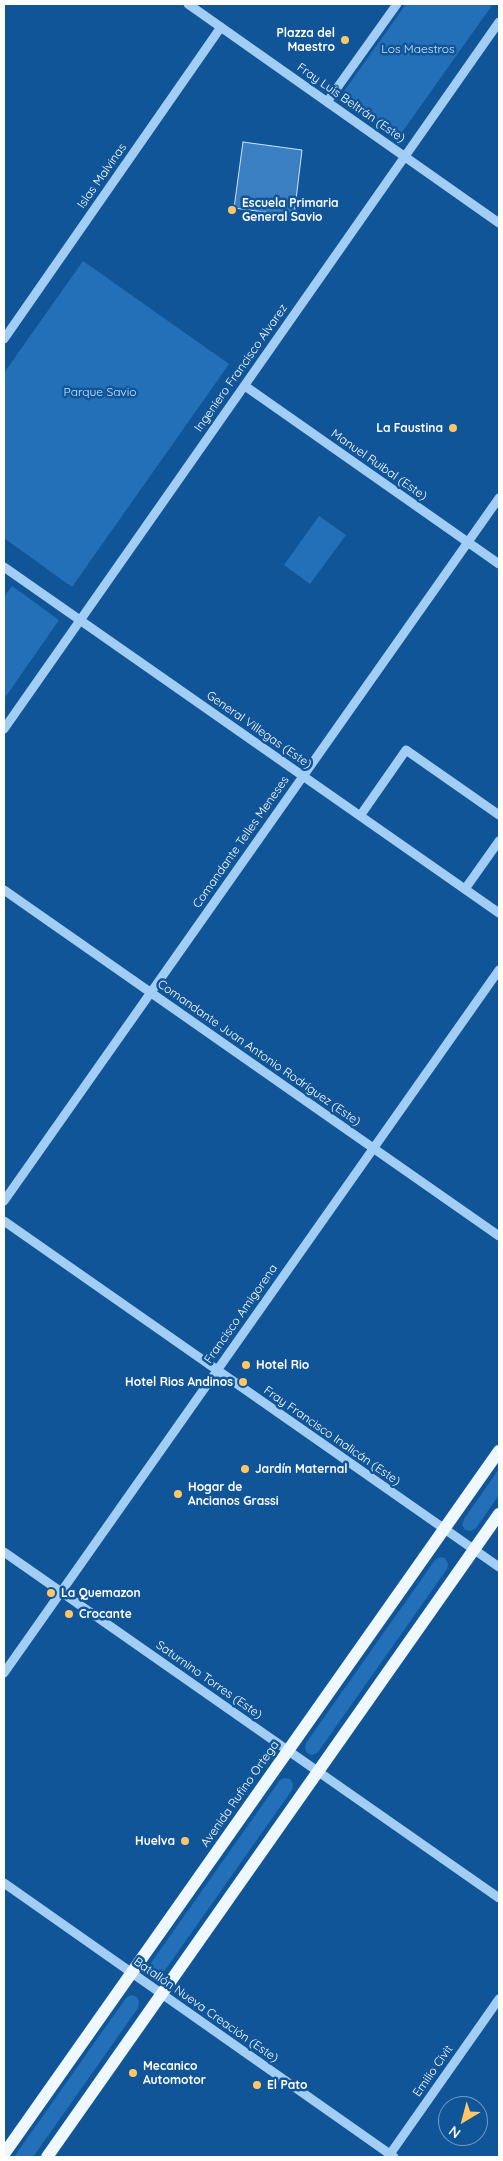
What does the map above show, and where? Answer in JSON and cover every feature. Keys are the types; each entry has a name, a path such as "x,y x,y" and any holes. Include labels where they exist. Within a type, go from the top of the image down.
{"main road":[{"name":"Avenida Rufino Ortega","path":"4,2154 499,1451"},
{"path":"47,2157 499,1514"}],"street":[{"name":"Fray Luis Beltrán (Este)","path":"188,4 499,223"},
{"path":"327,102 397,4"},
{"name":"Ingeniero Francisco Alvarez","path":"4,729 499,22"},
{"name":"Islas Malvinas","path":"4,339 221,27"},
{"name":"Manuel Ruibal (Este)","path":"245,386 499,564"},
{"name":"Comandante Telles Meneses","path":"4,1201 499,498"},
{"name":"General Villegas (Este)","path":"5,569 499,913"},
{"path":"360,816 406,750 499,816"},
{"path":"465,889 499,841"},
{"name":"Comandante Juan Antonio Rodríguez (Este)","path":"4,890 499,1236"},
{"name":"Francisco Amigorena","path":"4,1673 499,970"},
{"name":"Fray Francisco Inalicán (Este)","path":"4,1221 499,1567"},
{"name":"Saturnino Torres (Este)","path":"4,1552 499,1898"},
{"name":"Batallón Nueva Creación (Este)","path":"4,1883 391,2156"},
{"name":"Emilio Civit","path":"391,2156 499,1999"}],"green space":[{"name":"Los Maestros","path":"406,4 493,4 400,135 342,94"},
{"name":"Parque Savio","path":"83,261 229,364 72,587 4,538 4,373"},
{"path":"319,516 346,535 310,584 284,565"},
{"path":"12,586 59,620 4,699 4,597"},
{"path":"499,1469 499,1495 476,1528 471,1531 465,1530 462,1525 464,1519"},
{"path":"440,1557 445,1558 448,1564 447,1569 318,1752 313,1755 307,1753 306,1743 435,1560"},
{"path":"290,1779 293,1784 292,1790 163,1973 153,1974 150,1969 151,1963 280,1780"},
{"path":"131,1995 137,1997 139,2002 138,2008 33,2157 14,2157 126,1998"}],"building":[{"path":"243,142 302,150 294,216 234,208"}],"place":[{"name":"Plazza del Maestro","path":"345,40"},
{"name":"Escuela Primaria General Savio","path":"232,210"},
{"name":"La Faustina","path":"453,428"},
{"name":"Hotel Rio","path":"246,1365"},
{"name":"Hotel Rios Andinos","path":"243,1382"},
{"name":"Jardín Maternal","path":"245,1469"},
{"name":"Hogar de Ancianos Grassi","path":"178,1494"},
{"name":"La Quemazon","path":"51,1593"},
{"name":"Crocante","path":"69,1614"},
{"name":"Huelva","path":"185,1841"},
{"name":"Mecanico Automotor","path":"133,2073"},
{"name":"El Pato","path":"257,2085"}]}
